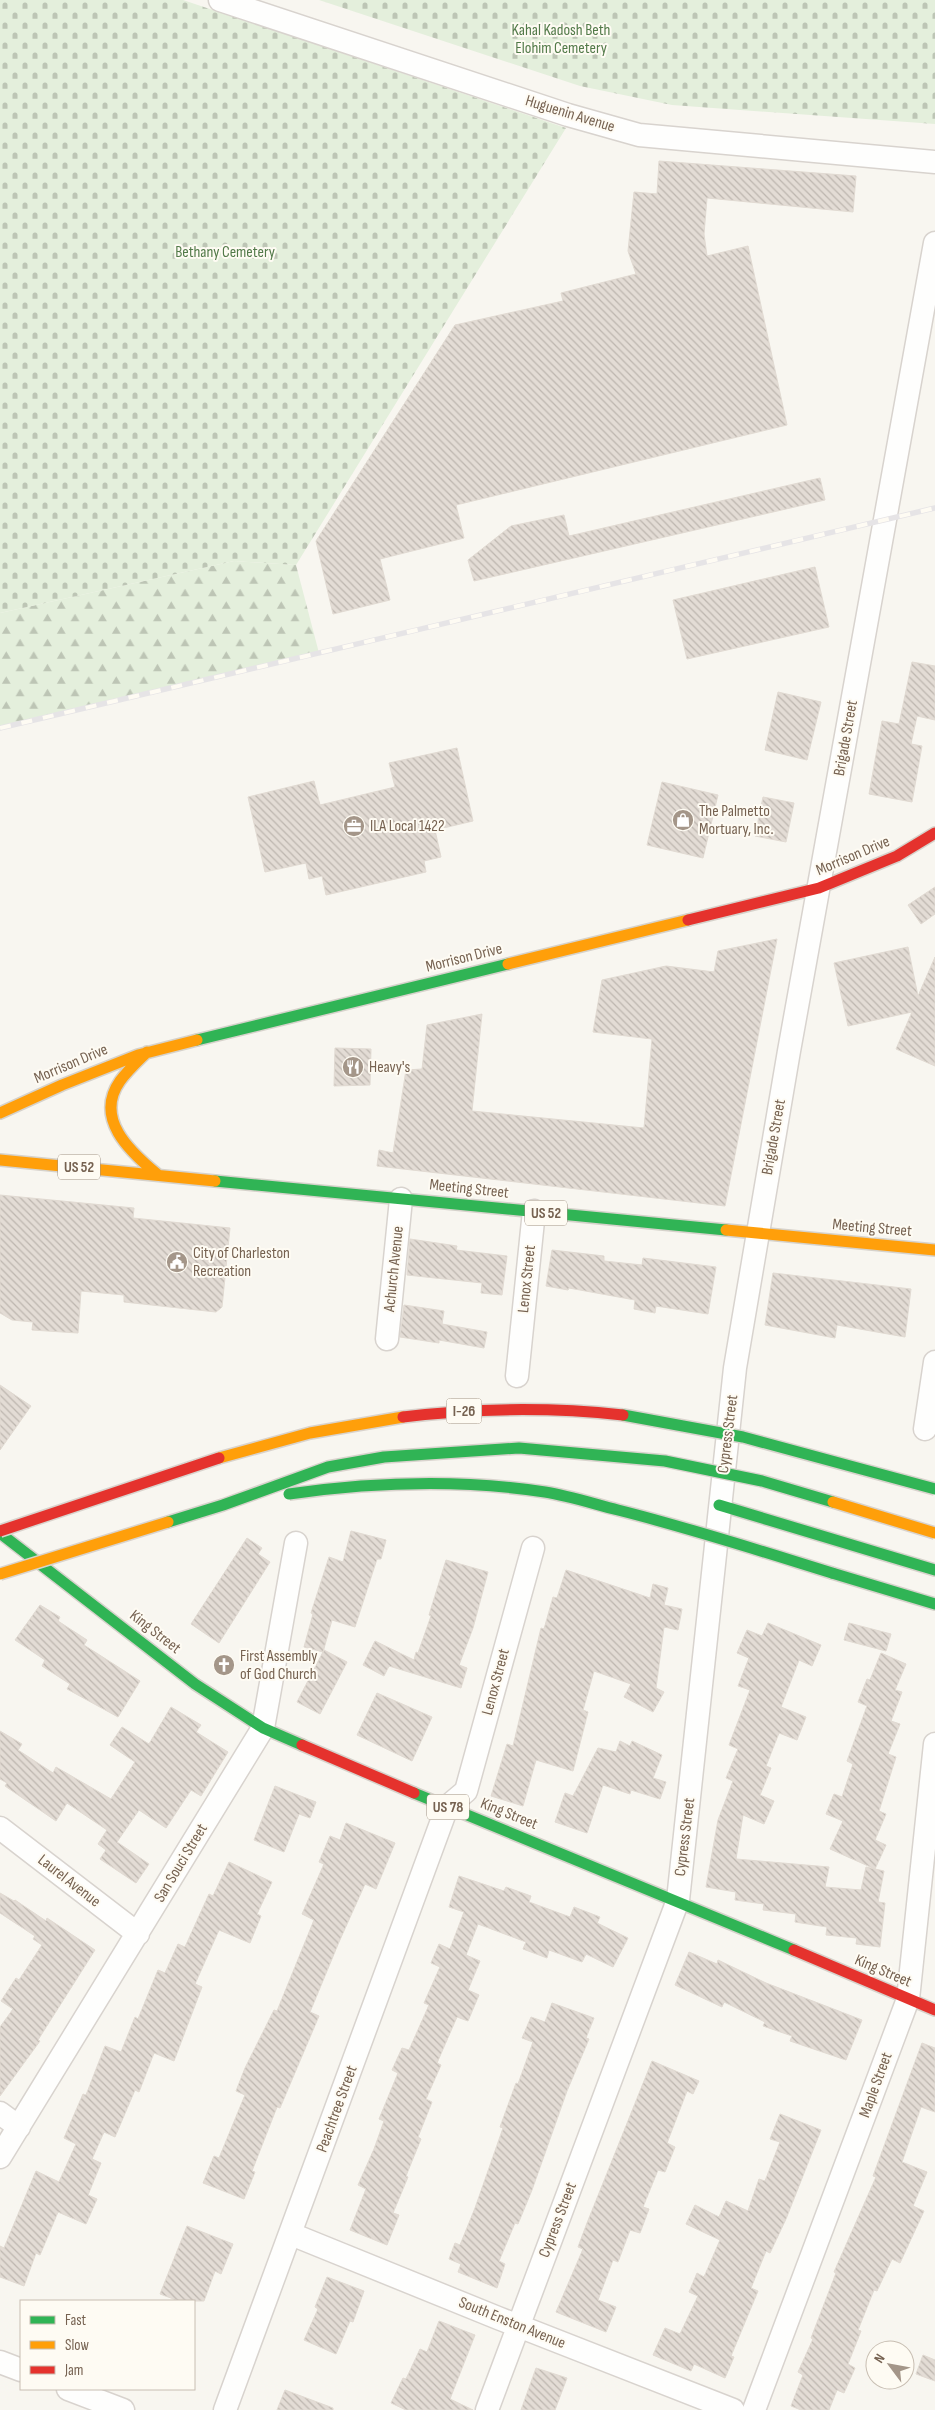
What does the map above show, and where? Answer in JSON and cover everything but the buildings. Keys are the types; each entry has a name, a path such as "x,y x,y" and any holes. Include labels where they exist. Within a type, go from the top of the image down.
{"main road":[{"name":"Morrison Drive","path":"0,1113 62,1085 147,1052 819,888 897,856 935,833"},
{"path":"147,1052 118,1085 112,1099 110,1112 116,1132 123,1143 157,1174"},
{"name":"Meeting Street","path":"0,1160 935,1250"},
{"name":"I-26","path":"0,1532 174,1471 273,1444 356,1424 468,1411 550,1410 625,1415 742,1437 935,1489"},
{"path":"0,1574 223,1505 328,1467 384,1457 519,1448 665,1461 752,1479 935,1533"},
{"path":"223,1505 331,1487 421,1483 485,1485 539,1491 672,1523 935,1604"},
{"path":"720,1505 935,1570"},
{"name":"King Street","path":"0,1532 195,1684 263,1728 447,1806 678,1900 935,2010"}],"street":[{"name":"Huguenin Avenue","path":"220,0 568,115 639,135 935,162"},
{"name":"Brigade Street","path":"757,1234 935,243"},
{"name":"Achurch Avenue","path":"387,1339 402,1199"},
{"name":"Lenox Street","path":"517,1376 534,1212"},
{"name":"Cypress Street","path":"487,2410 678,1900 701,1704 735,1368 757,1234"},
{"path":"925,1429 935,1362"},
{"name":"San Souci Street","path":"0,2158 263,1728 296,1544"},
{"name":"Lenox Street","path":"447,1806 466,1791 533,1548"},
{"name":"Maple Street","path":"754,2410 908,1999 935,1744"},
{"name":"Peachtree Street","path":"225,2410 447,1806"},
{"name":"Laurel Avenue","path":"0,1828 138,1934"},
{"path":"0,2113 19,2127"},
{"name":"South Enston Avenue","path":"291,2234 733,2410"},
{"path":"0,2362 20,2370"},
{"path":"71,2390 123,2410"}],"green space":[{"name":"Bethany Cemetery","path":"0,0 183,0 566,128 296,565 234,561 0,613"},
{"name":"Kahal Kadosh Beth Elohim Cemetery","path":"319,0 935,0 935,124 672,105 580,86"},
{"path":"234,561 296,565 319,653 0,728 0,613"}],"railway":[{"path":"0,728 935,508"}],"traffic: fast":[{"path":"197,1040 508,964"},
{"path":"215,1181 726,1230"},
{"path":"623,1415 743,1437 935,1489"},
{"path":"168,1522 223,1505 328,1467 384,1457 519,1448 665,1461 762,1481 833,1502"},
{"path":"289,1494 353,1487 417,1484 481,1485 545,1492 672,1524 832,1573"},
{"path":"719,1505 935,1570"},
{"path":"0,1533 195,1684 263,1728 302,1745"},
{"path":"832,1573 935,1604"},
{"path":"414,1793 794,1950"}],"traffic: slow":[{"path":"508,964 688,920"},
{"path":"0,1113 62,1085 138,1055 197,1040"},
{"path":"147,1052 120,1081 113,1095 111,1108 113,1121 118,1133 136,1155 157,1174"},
{"path":"0,1160 215,1181"},
{"path":"726,1230 935,1250"},
{"path":"219,1458 310,1433 403,1417"},
{"path":"833,1502 935,1533"},
{"path":"0,1574 168,1522"}],"traffic: jam":[{"path":"688,920 819,888 897,856 935,833"},
{"path":"403,1417 485,1410 568,1411 623,1415"},
{"path":"0,1531 219,1458"},
{"path":"302,1745 414,1793"},
{"path":"794,1950 935,2010"}],"place":[{"name":"The Palmetto Mortuary, Inc.","path":"683,820"},
{"name":"ILA Local 1422","path":"354,826"},
{"name":"Heavy's","path":"353,1067"},
{"name":"City of Charleston Recreation","path":"177,1262"},
{"name":"First Assembly of God Church","path":"224,1665"}]}
